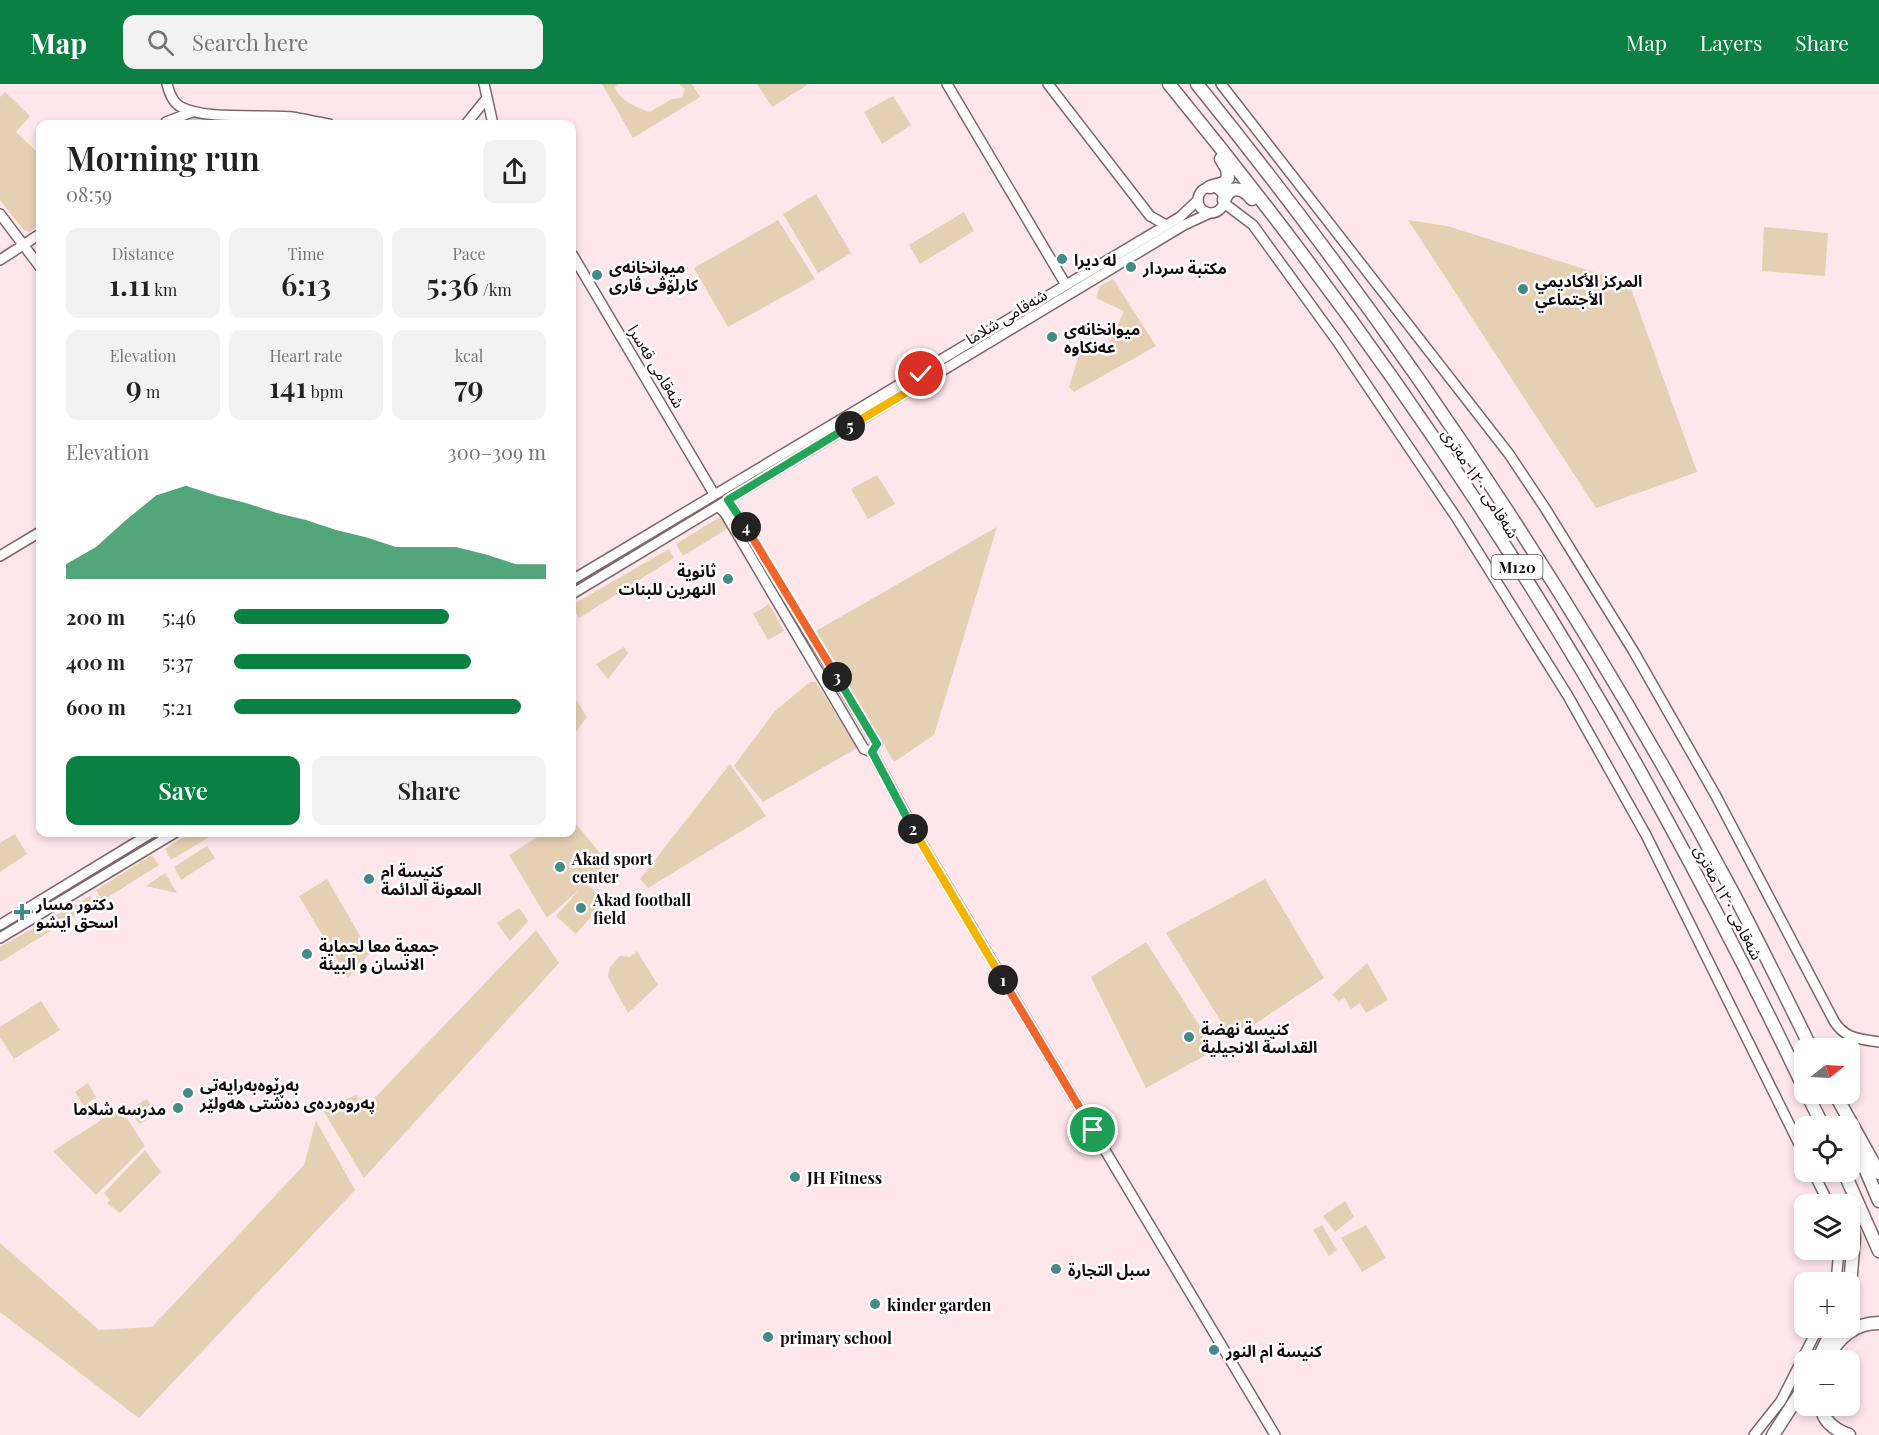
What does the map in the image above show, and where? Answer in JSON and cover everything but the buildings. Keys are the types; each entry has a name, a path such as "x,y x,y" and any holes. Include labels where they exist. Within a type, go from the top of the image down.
{"highway":[{"name":"شەقامی ١٢٠ مەتری","path":"1169,84 1277,222 1432,438 1550,619 1667,820 1741,959 1794,1068"},
{"name":"شەقامی ١٢٠ مەتری","path":"1197,84 1267,171 1374,316 1530,546 1674,787 1732,891 1807,1038"},
{"path":"1200,122 1228,172 1224,183 1210,187"},
{"path":"1224,201 1230,190 1242,189 1259,208 1277,222"},
{"path":"1840,1104 1879,1173"},
{"path":"1860,1156 1879,1201"},
{"path":"1848,1182 1879,1251"},
{"path":"1834,1350 1847,1333 1860,1325 1879,1323"},
{"path":"1773,1435 1794,1402"},
{"path":"1825,1416 1835,1430 1849,1435"}],"street":[{"path":"167,84 174,101 181,107 195,111 233,116 291,117 307,120"},
{"path":"947,84 1066,285"},
{"path":"1048,84 1153,220 1166,225"},
{"path":"1221,84 1509,454 1581,565 1652,682 1755,866 1834,1021 1843,1033 1852,1038 1879,1042"},
{"path":"468,120 486,89"},
{"path":"486,89 492,120"},
{"path":"166,120 174,101"},
{"path":"171,120 195,111"},
{"path":"1125,184 1149,223 1149,235"},
{"path":"1210,187 1218,190 1224,201 1249,220 1409,446 1507,595 1568,696 1646,835 1794,1134"},
{"name":"شەقامی شلاما","path":"576,578 1185,214 1198,200 1203,190 1210,187"},
{"path":"1198,200 1200,207 1212,213 1245,222 1268,247"},
{"name":"شەقامی شلاما","path":"576,592 1184,225 1220,210 1224,201"},
{"path":"0,214 36,261"},
{"path":"0,260 36,237"},
{"name":"شەقامی قەسرا","path":"576,261 714,494"},
{"path":"935,363 934,369 941,372"},
{"path":"916,374 923,376 922,383"},
{"path":"728,500 877,744 872,752"},
{"path":"718,506 725,513 864,749 872,752 923,846 1275,1435"},
{"path":"725,513 734,508"},
{"path":"0,556 36,534"},
{"path":"0,925 145,837"},
{"path":"0,938 168,837"},
{"path":"10,919 16,929"},
{"path":"1754,1435 1781,1401 1813,1338"}],"shaded area":[{"path":"602,84 618,84 615,87 624,100 650,112 672,99 682,98 685,89 679,84 692,84 700,97 633,138"},
{"path":"757,84 807,84 807,85 772,107"},
{"path":"5,92 30,116 16,132 36,151 36,228 30,232 24,230 0,200 0,97"},
{"path":"893,96 911,125 882,144 864,112"},
{"path":"193,117 216,120 182,120"},
{"path":"816,194 851,253 818,273 783,214"},
{"path":"964,212 974,231 920,264 909,245"},
{"path":"778,220 815,279 728,327 694,268"},
{"path":"1408,220 1447,226 1629,283 1697,472 1596,508"},
{"path":"1764,227 1828,233 1825,276 1762,271"},
{"path":"1113,279 1156,346 1074,392 1069,387 1081,348 1104,354 1124,311 1096,298 1100,286"},
{"path":"877,475 895,504 868,519 851,489"},
{"path":"723,515 730,527 683,556 676,544"},
{"path":"997,527 934,735 894,762 816,631"},
{"path":"669,549 674,558 579,618 576,612 576,603"},
{"path":"769,604 784,631 768,640 753,614"},
{"path":"624,647 628,653 608,679 596,664"},
{"path":"810,682 816,682 857,748 763,802 734,766 775,711"},
{"path":"576,699 587,717 576,732"},
{"path":"730,764 766,816 648,888 640,879"},
{"name":"Akad sport center","path":"576,824 608,863 586,883 605,901 576,934 556,916 580,889 547,918 509,855 538,837 576,837"},
{"path":"15,834 27,854 0,872 0,843"},
{"path":"183,837 209,837 171,860 165,849"},
{"path":"207,846 215,858 181,880 174,867"},
{"path":"152,855 159,865 102,901 96,890"},
{"path":"165,873 177,893 146,886"},
{"path":"327,879 370,953 348,978 299,896"},
{"path":"1265,879 1324,978 1232,1039 1166,933"},
{"path":"90,896 96,903 0,962 0,947"},
{"path":"519,908 528,921 510,941 497,923"},
{"path":"536,930 559,963 364,1178 323,1110 356,1095 365,1108"},
{"path":"1146,942 1215,1050 1146,1088 1091,977"},
{"path":"637,951 658,985 628,1013 608,977 610,967 620,956 630,957"},
{"path":"1367,963 1388,1000 1366,1013 1360,1003 1351,1009 1344,997 1339,1001 1332,995"},
{"path":"41,1001 60,1030 14,1059 0,1037 0,1027"},
{"path":"88,1083 96,1097 84,1106 75,1092"},
{"path":"147,1099 156,1114 139,1124 130,1109"},
{"path":"120,1108 145,1146 96,1195 53,1151"},
{"path":"316,1121 355,1190 139,1418 0,1312 0,1243 99,1330 152,1327 304,1165"},
{"path":"145,1150 161,1172 120,1213 107,1203 110,1200 104,1193"},
{"path":"1345,1201 1354,1217 1335,1232 1323,1216"},
{"path":"1322,1225 1337,1250 1329,1256 1313,1230"},
{"path":"1366,1225 1386,1258 1362,1272 1341,1238"}],"place":[{"name":"له ديرا","path":"1062,259"},
{"name":"مكتبة سردار","path":"1131,267"},
{"name":"میوانخانەی کارلۆڤی ڤاری","path":"597,275"},
{"name":"المركز الأكاديمي الأجتماعي","path":"1523,289"},
{"name":"میوانخانەی عەنکاوە","path":"1052,337"},
{"name":"ثانوية النهرين للبنات","path":"728,579"},
{"name":"Akad sport center","path":"560,867"},
{"name":"كنيسة ام المعونة الدائمة","path":"369,879"},
{"name":"Akad football field","path":"581,908"},
{"name":"دكتور مسار اسحق ايشو","path":"22,912"},
{"name":"جمعية معا لحماية الانسان و البيئة","path":"307,954"},
{"name":"كنيسة نهضة القداسة الانجيلية","path":"1189,1037"},
{"name":"بەڕێوەبەرایەتی پەروەردەی دەشتی هەولێر","path":"188,1093"},
{"name":"مدرسه‌ شلاما","path":"178,1108"},
{"name":"JH Fitness","path":"795,1177"},
{"name":"سبل التجارة","path":"1056,1269"},
{"name":"kinder garden","path":"875,1304"},
{"name":"primary school","path":"768,1337"},
{"name":"كنيسة ام النور","path":"1214,1350"}],"route":[{"path":"921,374 924,377 922,383 728,500 877,744 872,752 918,837 1093,1130"}]}
